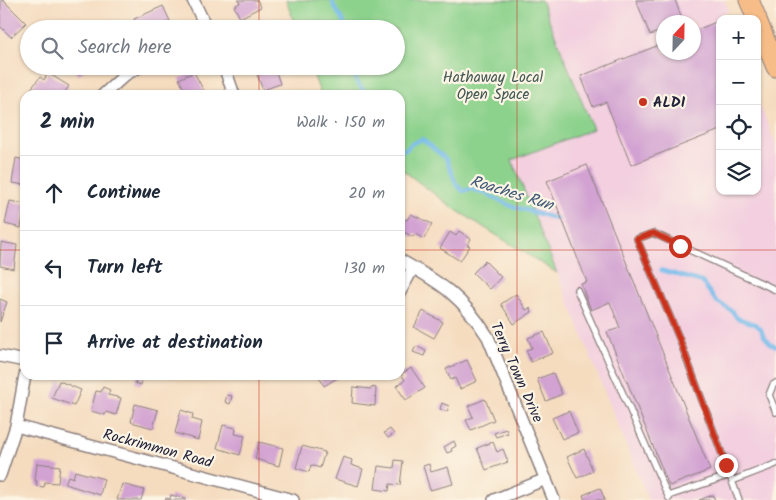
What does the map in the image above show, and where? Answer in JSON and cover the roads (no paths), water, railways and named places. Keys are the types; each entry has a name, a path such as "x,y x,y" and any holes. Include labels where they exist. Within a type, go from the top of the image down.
{"main road":[{"path":"754,9 776,67"}],"street":[{"path":"193,0 203,20"},
{"path":"108,90 125,75"},
{"path":"227,75 232,90"},
{"name":"Terry Town Drive","path":"405,263 460,299 475,316 488,337 554,500"},
{"path":"405,283 413,268"},
{"path":"0,356 20,360"},
{"path":"0,475 16,426 24,380"},
{"name":"Rockrimmon Road","path":"16,426 293,500"},
{"path":"494,500 546,479"}],"lane":[{"path":"739,500 679,338 637,239 653,233 776,290"},
{"path":"577,290 669,498 776,464"},
{"path":"776,384 772,384 769,395 776,412"}],"waterway":[{"name":"Roaches Run","path":"332,0 342,20"},
{"name":"Roaches Run","path":"356,75 356,81 363,90"},
{"name":"Roaches Run","path":"405,150 411,144 422,139 446,159 456,184 463,191 471,189 511,206 557,219"},
{"name":"Roaches Run","path":"661,270 702,282 716,301 732,311 737,318 755,324 761,329 763,335 771,344 776,346"}],"place":[{"name":"ALDI","path":"643,102"}],"park label":[{"name":"Hathaway Local Open Space","path":"493,86"}]}
